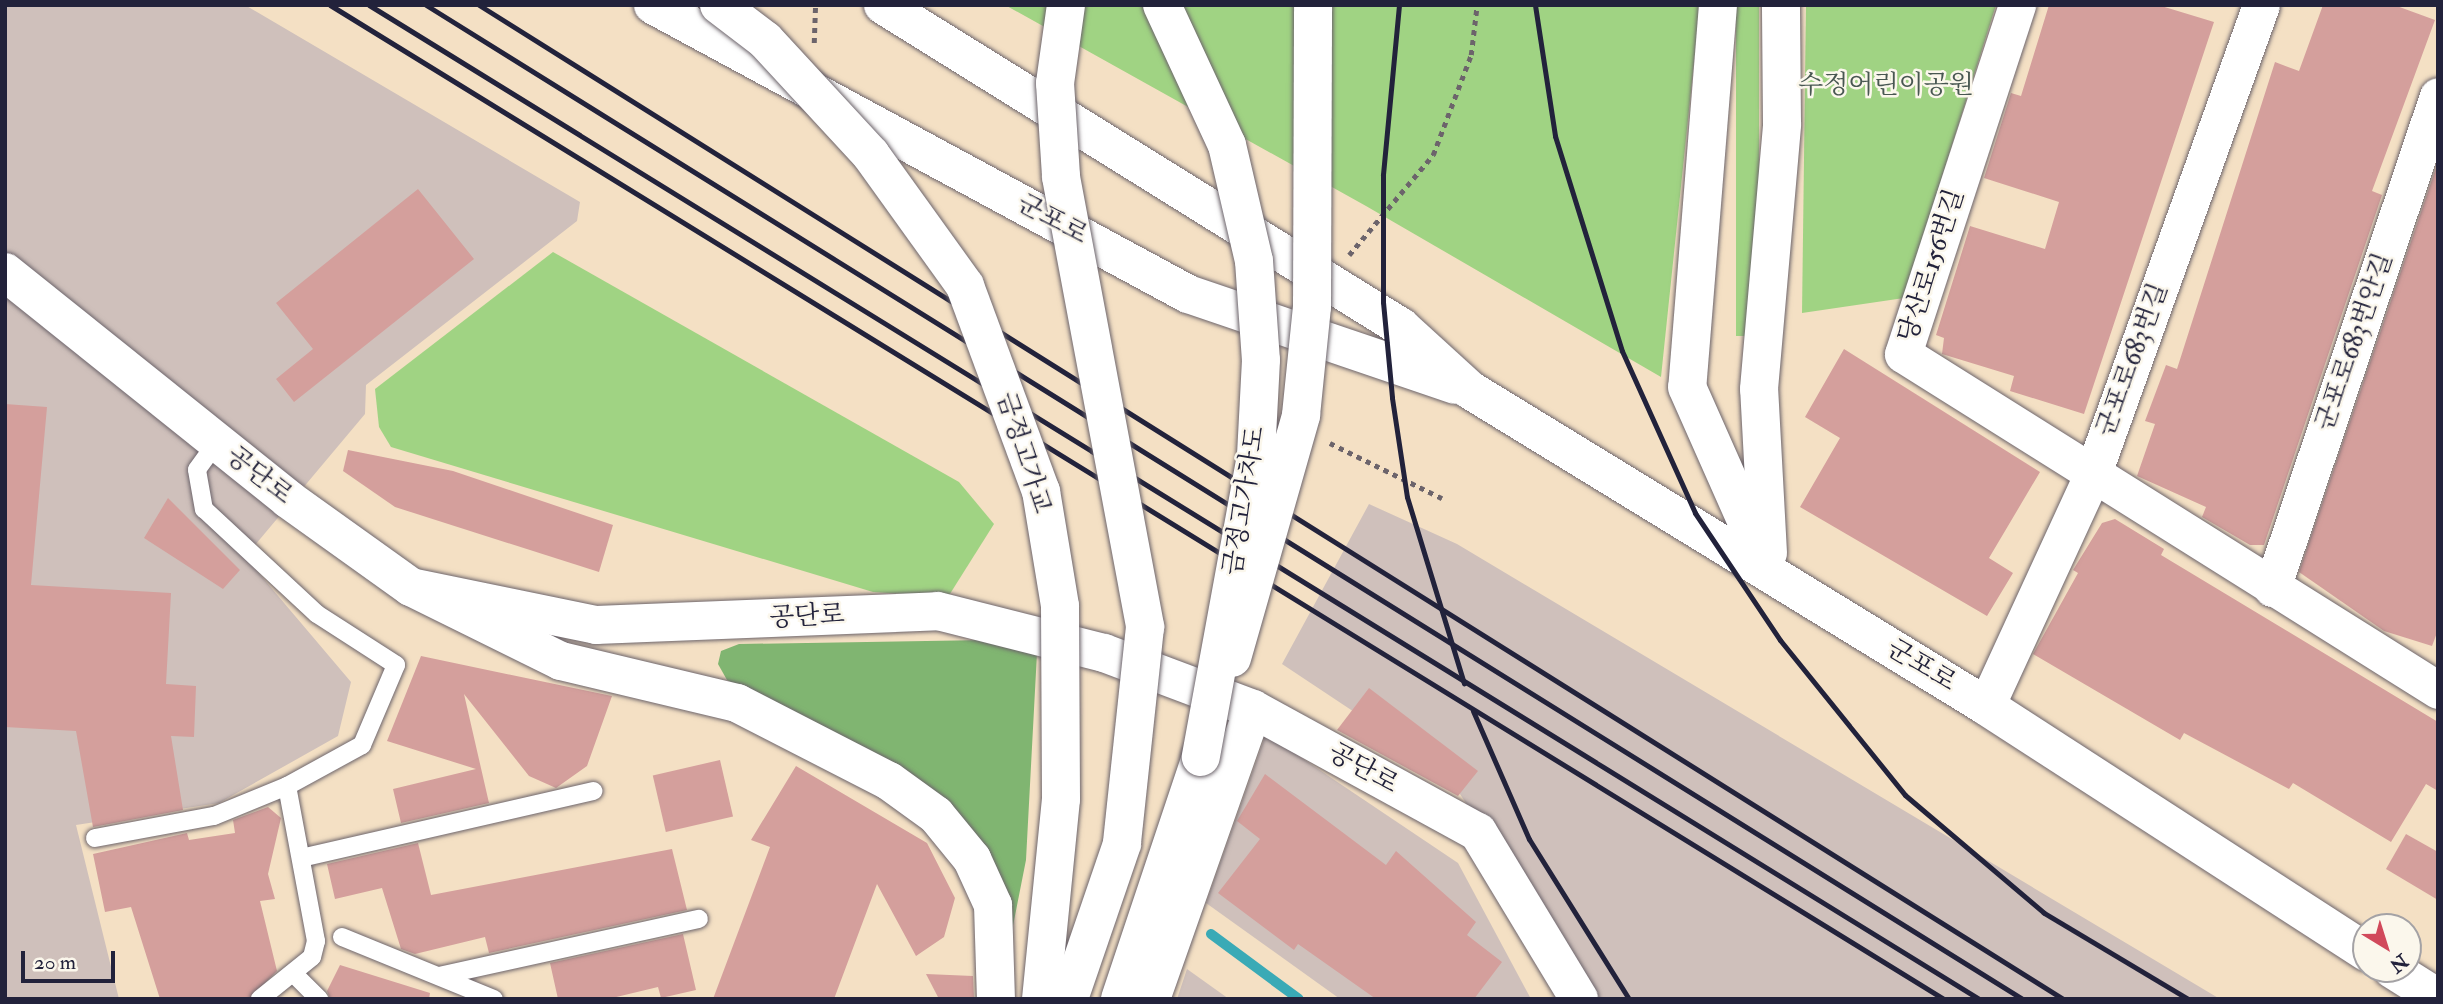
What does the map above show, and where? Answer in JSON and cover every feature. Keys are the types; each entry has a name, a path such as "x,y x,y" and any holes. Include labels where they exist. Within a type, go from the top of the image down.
{"street":[{"path":"657,8 702,12 720,5"},
{"name":"금정고가교","path":"720,5 765,40 871,155 965,286 1041,491 1060,606 1061,799 1041,999"},
{"name":"군포로","path":"883,5 1401,327 1470,390 1986,706 2352,943"},
{"path":"1066,5 1055,83 1061,177 1145,627 1122,844 1069,999"},
{"name":"금정고가차도","path":"1120,999 1201,757 1256,456 1261,360 1254,261 1227,145 1162,5"},
{"path":"1201,757 1288,479 1301,415 1312,307 1313,5"},
{"path":"1718,5 1687,387 1769,572"},
{"path":"1769,572 1759,389 1782,124 1781,5"},
{"name":"당산로156번길","path":"2017,5 1903,354 2092,475"},
{"name":"군포로683번길","path":"1986,706 2092,475 2261,5"},
{"name":"군포로","path":"657,8 1188,294 1470,390"},
{"name":"군포로683번안길","path":"2272,589 2438,96"},
{"name":"공단로","path":"5,272 217,442 411,587 596,625 937,611 1104,653 1253,709 1478,832 1579,999"},
{"path":"2092,475 2438,690"},
{"path":"411,587 561,661 737,703 889,781 936,815 972,859 993,905 996,999"},
{"path":"1150,999 1253,709"},
{"path":"2414,983 2438,998"}],"lane":[{"path":"95,838 214,816 287,786 362,745 396,665 317,614 204,509 197,470 217,442"},
{"path":"260,999 312,957 316,941 287,786"},
{"path":"301,858 593,791"},
{"path":"439,976 699,919"},
{"path":"342,937 439,976 468,994 494,999"},
{"path":"293,973 319,999"}],"path":[{"path":"1328,280 1433,155 1471,55 1477,5"},
{"path":"1325,440 1442,498"}],"shaded area":[{"path":"5,5 245,5 580,202 577,221 366,385 365,414 245,557 351,682 338,736 219,803 76,825 119,999 5,999"},
{"path":"1369,504 1457,544 2220,999 1596,999 1446,773 1282,664"},
{"path":"1266,734 1458,863 1531,999 1340,999 1206,903"},
{"path":"1187,969 1229,999 1177,999"}],"green space":[{"path":"1005,5 1700,5 1661,377 1366,206"},
{"path":"1736,5 1759,5 1759,336 1736,336"},
{"name":"수정어린이공원","path":"1806,5 1996,5 1904,298 1802,313"},
{"path":"553,252 959,482 994,524 948,597 873,592 391,447 379,427 375,389"},
{"path":"986,640 1037,653 1026,860 1007,956 902,769 727,680 718,664 721,651 739,644"}],"building":[{"path":"2049,5 2158,5 2214,22 2084,414 2010,391 2014,376 1942,354 1944,338 1936,335 1970,226 2045,249 2059,202 1984,178 2011,93 2021,96"},
{"path":"2323,5 2394,5 2435,20 2372,191 2382,195 2264,545 2250,545 2202,517 2206,507 2137,476 2155,424 2145,421 2166,365 2177,369 2275,62 2299,71"},
{"path":"2438,162 2438,630 2432,646 2384,631 2299,572"},
{"path":"418,189 474,259 294,402 276,379 313,349 276,303"},
{"path":"1844,349 2040,472 1989,558 2013,573 1987,616 1800,507 1840,438 1805,417"},
{"path":"5,404 47,407 31,585 171,593 166,684 196,686 194,737 171,736 183,810 93,827 76,731 5,727"},
{"path":"348,450 453,471 613,525 599,572 395,507 343,471"},
{"path":"168,498 240,570 223,589 144,538"},
{"path":"2115,519 2164,549 2161,555 2438,722 2438,791 2426,784 2391,842 2293,783 2289,789 2184,733 2180,740 2033,654 2078,573 2073,570 2102,523"},
{"path":"421,656 612,696 587,766 556,788 529,776 464,694 489,803 401,823 393,789 476,769 387,741"},
{"path":"1369,688 1478,771 1458,796 1337,730"},
{"path":"720,760 733,817 666,832 653,776"},
{"path":"796,766 927,843 955,898 944,937 916,956 877,884 834,999 713,999 770,847 751,840"},
{"path":"1265,774 1386,865 1396,851 1476,922 1467,935 1502,962 1474,999 1376,999 1298,944 1294,950 1218,893 1260,839 1237,821"},
{"path":"268,807 281,818 268,874 275,899 260,901 277,971 249,999 160,999 131,907 105,912 93,854 187,833 189,840 235,833 233,820"},
{"path":"2406,834 2438,852 2438,900 2386,869"},
{"path":"418,843 431,895 672,849 687,910 489,953 485,937 415,954 401,949 382,888 335,899 327,864"},
{"path":"683,934 696,990 661,998 658,987 608,999 558,999 550,963"},
{"path":"340,965 430,993 429,999 330,999 327,991"},
{"path":"926,974 973,976 974,999 939,999"}],"waterway":[{"path":"1211,934 1299,999"}],"railway":[{"path":"330,5 1944,999"},
{"path":"369,5 1979,999"},
{"path":"426,5 2022,999"},
{"path":"479,5 2063,999"},
{"path":"1399,5 1383,175 1383,302 1392,398 1407,497 1464,684"},
{"path":"1535,5 1555,136 1622,351 1695,513 1780,640 1905,795 2044,913 2188,999"},
{"path":"1473,711 1529,839 1629,999"}]}
